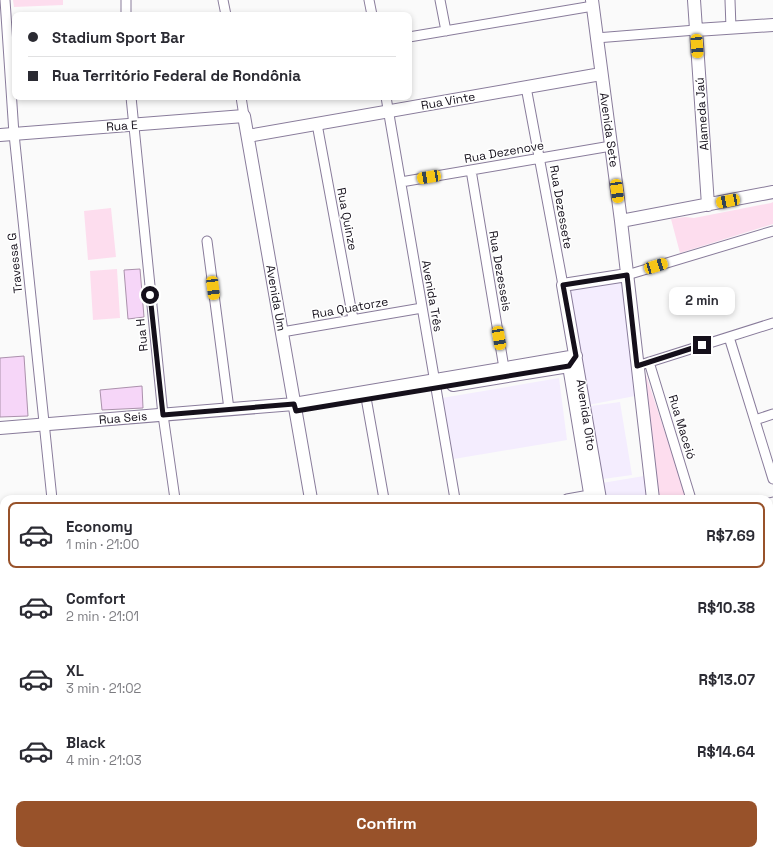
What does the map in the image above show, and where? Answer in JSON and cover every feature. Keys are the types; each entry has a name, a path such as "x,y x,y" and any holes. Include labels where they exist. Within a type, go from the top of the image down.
{"street":[{"name":"Travessa G","path":"4,0 14,134 52,495"},
{"path":"126,0 126,12"},
{"path":"223,0 225,12"},
{"path":"370,0 372,12"},
{"path":"440,0 446,31"},
{"name":"Alameda Jaú","path":"694,0 708,204"},
{"path":"730,0 731,28"},
{"path":"412,37 592,3"},
{"name":"Avenida Sete","path":"592,3 621,221 653,495"},
{"path":"596,38 773,25"},
{"name":"Rua Vinte","path":"248,136 601,74"},
{"name":"Rua Dezessete","path":"526,87 563,285"},
{"name":"Rua H","path":"131,100 163,415 174,495"},
{"name":"Avenida Um","path":"241,100 310,495"},
{"name":"Avenida Três","path":"386,100 454,495"},
{"name":"Rua E","path":"0,135 244,116"},
{"name":"Rua Quinze","path":"317,124 353,319"},
{"name":"Rua Dezenove","path":"401,182 611,146"},
{"name":"Rua Dezesseis","path":"471,170 505,372"},
{"path":"621,221 773,192"},
{"path":"563,285 627,275 773,231"},
{"path":"207,241 229,409"},
{"name":"Avenida Oito","path":"563,285 576,356 595,495"},
{"name":"Rua Quatorze","path":"282,332 422,308"},
{"path":"637,366 773,323"},
{"path":"729,337 773,479"},
{"path":"505,372 576,356"},
{"path":"576,356 569,366 595,495"},
{"name":"Rua Maceió","path":"649,362 690,495"},
{"path":"505,372 569,366"},
{"name":"Rua Seis","path":"0,428 229,409 295,408 505,372"},
{"path":"366,396 383,495"},
{"path":"755,420 773,414"}],"shaded area":[{"path":"13,0 63,0 63,5 14,7"},
{"path":"773,202 773,224 680,253 671,219 685,217 694,218"},
{"path":"111,208 116,257 88,260 84,211"},
{"path":"117,269 120,318 93,320 90,271"},
{"path":"622,283 635,396 588,405 570,289"},
{"path":"644,369 686,495 659,495"},
{"path":"559,378 567,440 454,459 442,398"},
{"path":"620,402 632,475 603,479 591,406"},
{"path":"644,476 646,495 604,495 602,483"}],"building":[{"path":"140,269 144,317 128,319 124,270"},
{"path":"24,356 28,416 0,417 0,358"},
{"path":"142,386 143,408 102,410 100,390"}],"route":[{"path":"150,295 163,415 294,404 296,411 569,366 576,356 563,285 627,275 637,366 702,345"}]}
